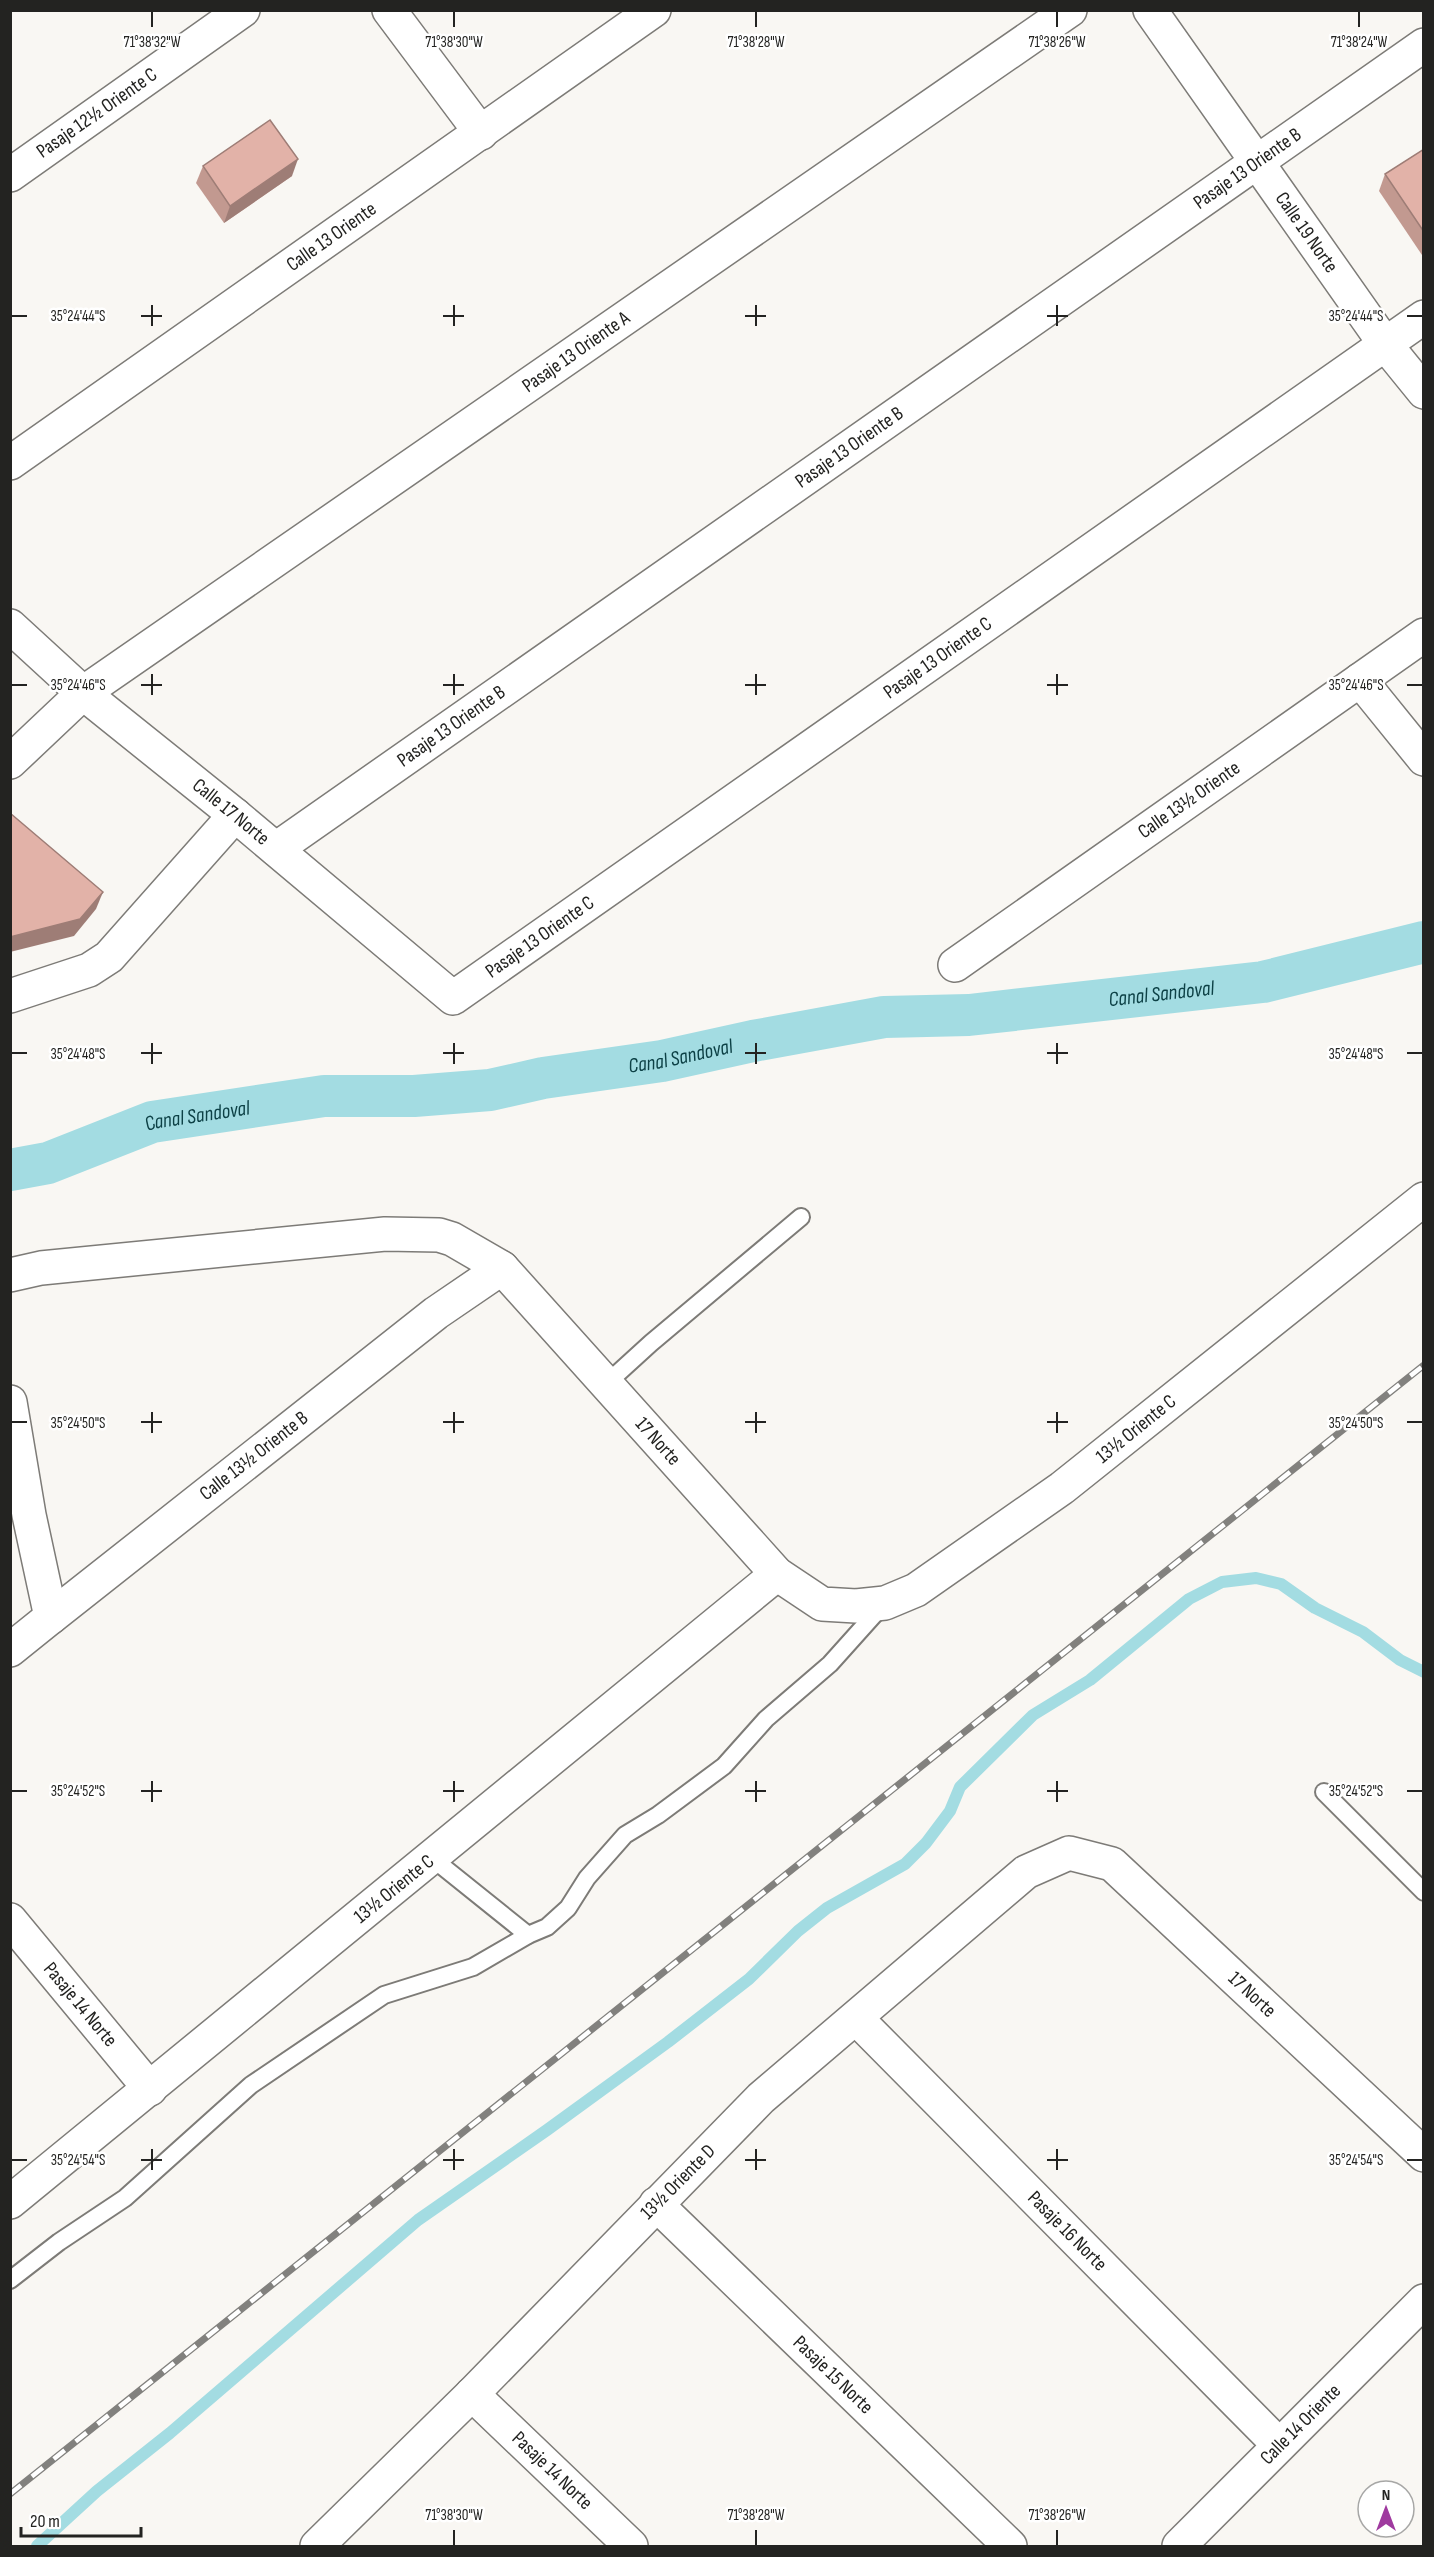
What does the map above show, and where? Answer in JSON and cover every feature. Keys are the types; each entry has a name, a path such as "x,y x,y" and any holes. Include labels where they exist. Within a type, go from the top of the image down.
{"street":[{"name":"Pasaje 12½ Oriente C","path":"10,174 243,10"},
{"path":"389,10 481,133"},
{"name":"Calle 13 Oriente","path":"10,464 654,10"},
{"name":"Pasaje 13 Oriente A","path":"10,762 83,693 1070,10"},
{"name":"Calle 19 Norte","path":"1150,10 1385,344 1424,392"},
{"name":"Pasaje 13 Oriente B","path":"276,849 1424,45"},
{"name":"Pasaje 13 Oriente C","path":"453,998 1424,317"},
{"name":"Calle 17 Norte","path":"10,626 83,693 235,815 453,998"},
{"name":"Calle 13½ Oriente","path":"954,965 1424,635"},
{"path":"1360,680 1424,759"},
{"path":"10,996 89,970 110,957 235,815"},
{"name":"13½ Oriente C","path":"822,1604 856,1606 885,1603 916,1590 1062,1488 1424,1199"},
{"name":"17 Norte","path":"26,1271 417,1233 452,1239 502,1268 777,1574 822,1604"},
{"name":"Calle 13½ Oriente B","path":"11,1650 436,1313 502,1268"},
{"path":"10,1402 29,1515 51,1617"},
{"name":"13½ Oriente C","path":"10,2202 777,1574"},
{"name":"17 Norte","path":"1069,1853 1112,1864 1424,2156"},
{"name":"13½ Oriente D","path":"317,2547 472,2394 760,2098 1026,1872 1069,1853"},
{"name":"Pasaje 14 Norte","path":"10,1920 150,2089"},
{"name":"Pasaje 16 Norte","path":"856,2018 1280,2445"},
{"name":"Pasaje 15 Norte","path":"656,2204 1010,2547"},
{"name":"Calle 14 Oriente","path":"1179,2547 1424,2301"},
{"name":"Pasaje 14 Norte","path":"472,2394 631,2547"}],"lane":[{"path":"606,1384 801,1216"},
{"path":"10,2280 59,2242 125,2198 251,2085 384,1995 473,1967 528,1935 548,1927 568,1908 587,1878 625,1835 658,1815 724,1766 766,1719 830,1664 885,1603"},
{"path":"1324,1792 1424,1892"},
{"path":"432,1858 528,1935"}],"building":[{"path":"270,120 298,159 230,206 203,166"},
{"path":"1424,149 1424,232 1385,174"},
{"path":"10,813 103,892 80,919 10,937"}],"waterway":[{"name":"Canal Sandoval","path":"10,1170 48,1163 152,1122 324,1096 414,1096 490,1090 543,1078 662,1061 753,1041 884,1017 969,1015 1263,982 1424,942"},
{"path":"37,2546 97,2491 170,2433 418,2220 668,2042 749,1979 798,1931 827,1908 905,1864 926,1843 950,1811 960,1787 1033,1715 1090,1680 1189,1599 1222,1582 1256,1578 1281,1584 1315,1608 1363,1632 1400,1660 1424,1672"}],"railway":[{"path":"10,2494 1424,1365"}]}
